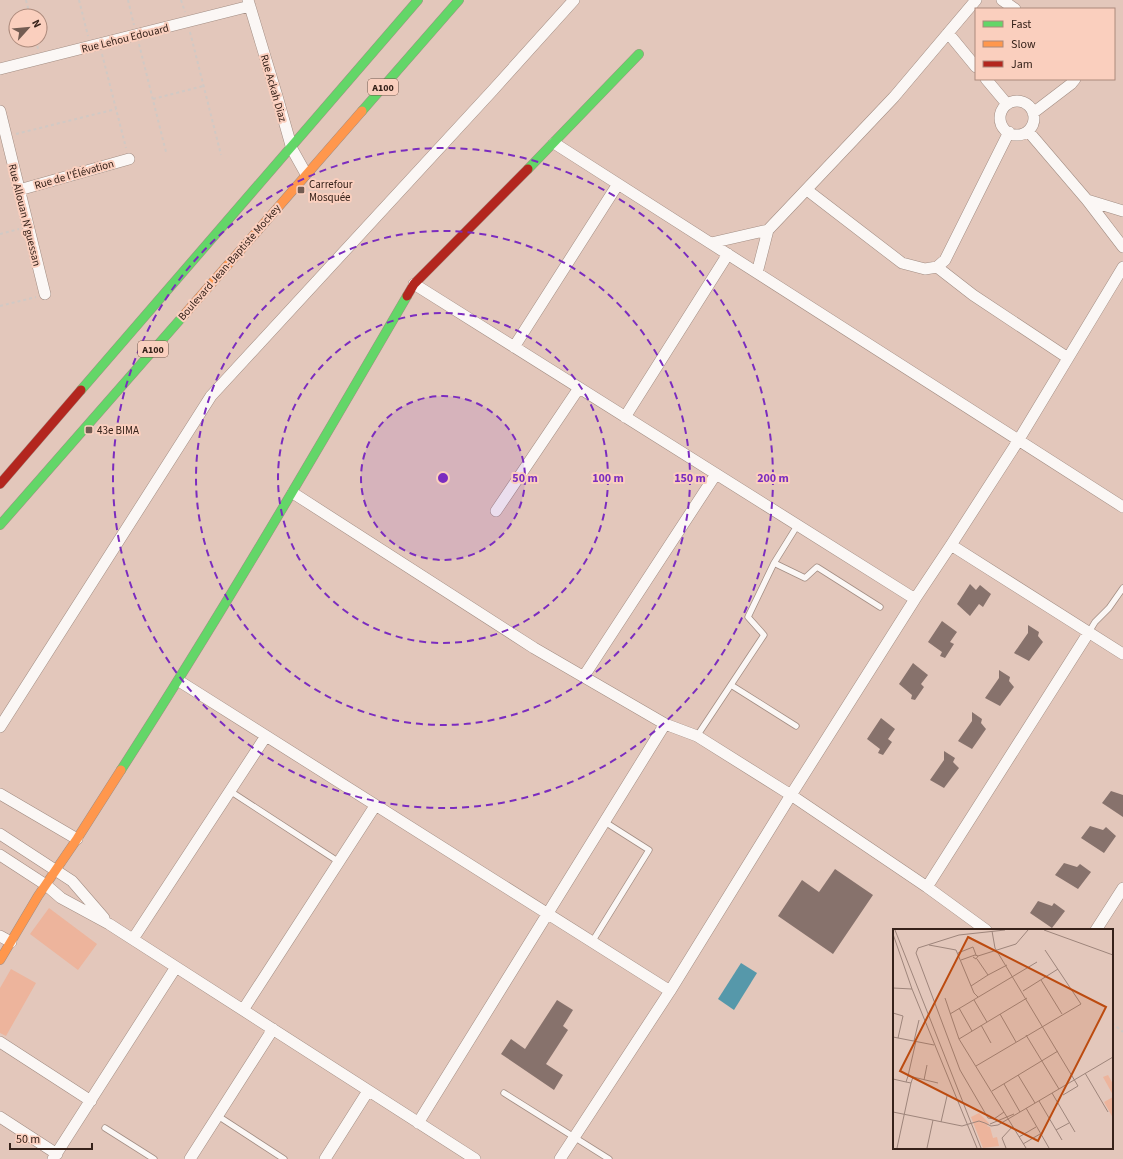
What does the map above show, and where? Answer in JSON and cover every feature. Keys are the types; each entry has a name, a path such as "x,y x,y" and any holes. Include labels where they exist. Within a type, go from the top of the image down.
{"main road":[{"name":"A100","path":"0,484 292,149 418,0"},
{"name":"Boulevard Jean-Baptiste Mockey","path":"0,525 144,358 214,281 459,0"},
{"path":"0,960 46,885 179,681 293,493 414,284 554,143 639,54"}],"street":[{"path":"0,727 212,396 574,0"},
{"path":"757,273 768,230 894,98 976,0"},
{"path":"1002,0 1014,8"},
{"name":"Rue Lehou Edouard","path":"0,69 187,22 249,3"},
{"name":"Rue Ackah Diaz","path":"249,3 292,149 306,174"},
{"path":"948,33 975,66"},
{"path":"987,80 1007,104"},
{"path":"1033,113 1074,80"},
{"path":"1012,101 1025,103 1030,107 1033,113 1034,119 1032,126 1028,131 1022,134 1009,132 1004,128 1001,122 1000,116 1002,109 1012,101"},
{"name":"Rue Allouan N'guessan","path":"0,112 45,294"},
{"path":"1028,131 1123,247"},
{"path":"807,190 902,263 925,269 937,267 945,260 1009,132"},
{"path":"554,143 1123,507"},
{"name":"Rue de l'Élévation","path":"19,190 129,159"},
{"path":"514,347 618,184"},
{"path":"1086,200 1123,211"},
{"path":"711,243 768,230"},
{"path":"625,417 728,254"},
{"path":"937,267 973,295 1068,358"},
{"path":"560,1159 670,991 791,795 915,599 1018,441 1123,268"},
{"path":"414,284 915,599"},
{"path":"496,511 579,388"},
{"path":"584,676 716,474"},
{"path":"293,493 534,648 665,724 697,736 791,795 927,887 985,929"},
{"path":"951,545 1123,654"},
{"path":"927,887 1089,632"},
{"path":"179,681 670,991"},
{"path":"418,1123 665,724"},
{"path":"132,939 266,736"},
{"path":"0,794 77,839"},
{"path":"243,1010 375,806"},
{"path":"0,834 72,882 109,924"},
{"path":"0,855 46,885 61,898 109,924 475,1159"},
{"path":"61,898 72,882"},
{"path":"1097,929 1123,888"},
{"path":"0,936 11,942"},
{"path":"0,1117 55,1156 176,967"},
{"path":"190,1159 273,1029"},
{"path":"0,1042 91,1101"},
{"path":"325,1159 368,1091"}],"lane":[{"path":"697,736 764,635 748,616 774,563 797,526"},
{"path":"774,563 805,578 817,567 880,607"},
{"path":"1089,632 1095,622 1109,608 1123,588"},
{"path":"731,685 796,726"},
{"path":"230,791 339,862"},
{"path":"592,942 649,850 605,822"},
{"path":"504,1093 609,1159"},
{"path":"218,1116 284,1159"},
{"path":"105,1128 154,1159"}],"path":[{"path":"79,0 116,109 129,159"},
{"path":"128,0 166,152"},
{"path":"187,22 221,155"},
{"path":"153,99 204,86"},
{"path":"6,136 116,109"},
{"path":"0,234 28,227"},
{"path":"0,306 45,294"},
{"path":"1113,1024 1123,1032"}],"shaded area":[{"path":"49,908 97,944 78,970 30,934"},
{"path":"11,969 36,983 6,1036 0,1033 0,988"}],"water":[{"path":"741,963 757,973 734,1010 718,999"}],"building":[{"path":"970,584 976,590 980,585 991,594 983,607 979,604 970,616 957,604"},
{"path":"942,621 957,632 950,642 954,644 945,658 940,656 942,652 928,642"},
{"path":"1028,625 1039,632 1038,636 1043,642 1029,661 1014,653 1028,633"},
{"path":"913,663 928,675 921,684 924,687 915,700 911,699 912,695 899,684"},
{"path":"999,670 1010,677 1009,681 1014,687 1000,706 985,698 999,678"},
{"path":"972,712 982,719 981,723 986,729 972,749 958,741 972,721"},
{"path":"881,718 895,729 888,739 892,742 883,755 878,753 880,749 867,739"},
{"path":"944,751 955,758 953,762 959,768 944,788 930,780 944,760"},
{"path":"1111,791 1123,795 1123,817 1102,803"},
{"path":"1090,826 1103,830 1106,827 1116,836 1104,853 1081,838"},
{"path":"1064,863 1077,867 1080,864 1091,872 1078,889 1055,875"},
{"path":"835,869 873,895 833,954 778,916 802,880 819,892"},
{"path":"1038,901 1052,906 1054,903 1065,911 1052,928 1030,913"},
{"path":"557,1000 573,1010 563,1026 568,1030 546,1064 563,1075 554,1090 501,1054 511,1039 525,1049"}],"traffic: fast":[{"path":"81,390 418,0"},
{"path":"362,111 459,0"},
{"path":"528,169 639,54"},
{"path":"121,770 231,594 407,296"},
{"path":"0,525 184,315"}],"traffic: slow":[{"path":"184,315 362,111"},
{"path":"0,960 38,896 77,839 121,770"}],"traffic: jam":[{"path":"407,296 414,284 528,169"},
{"path":"0,484 81,390"}],"place":[{"name":"Carrefour Mosquée","path":"301,190"},
{"name":"43e BIMA","path":"89,430"}]}
